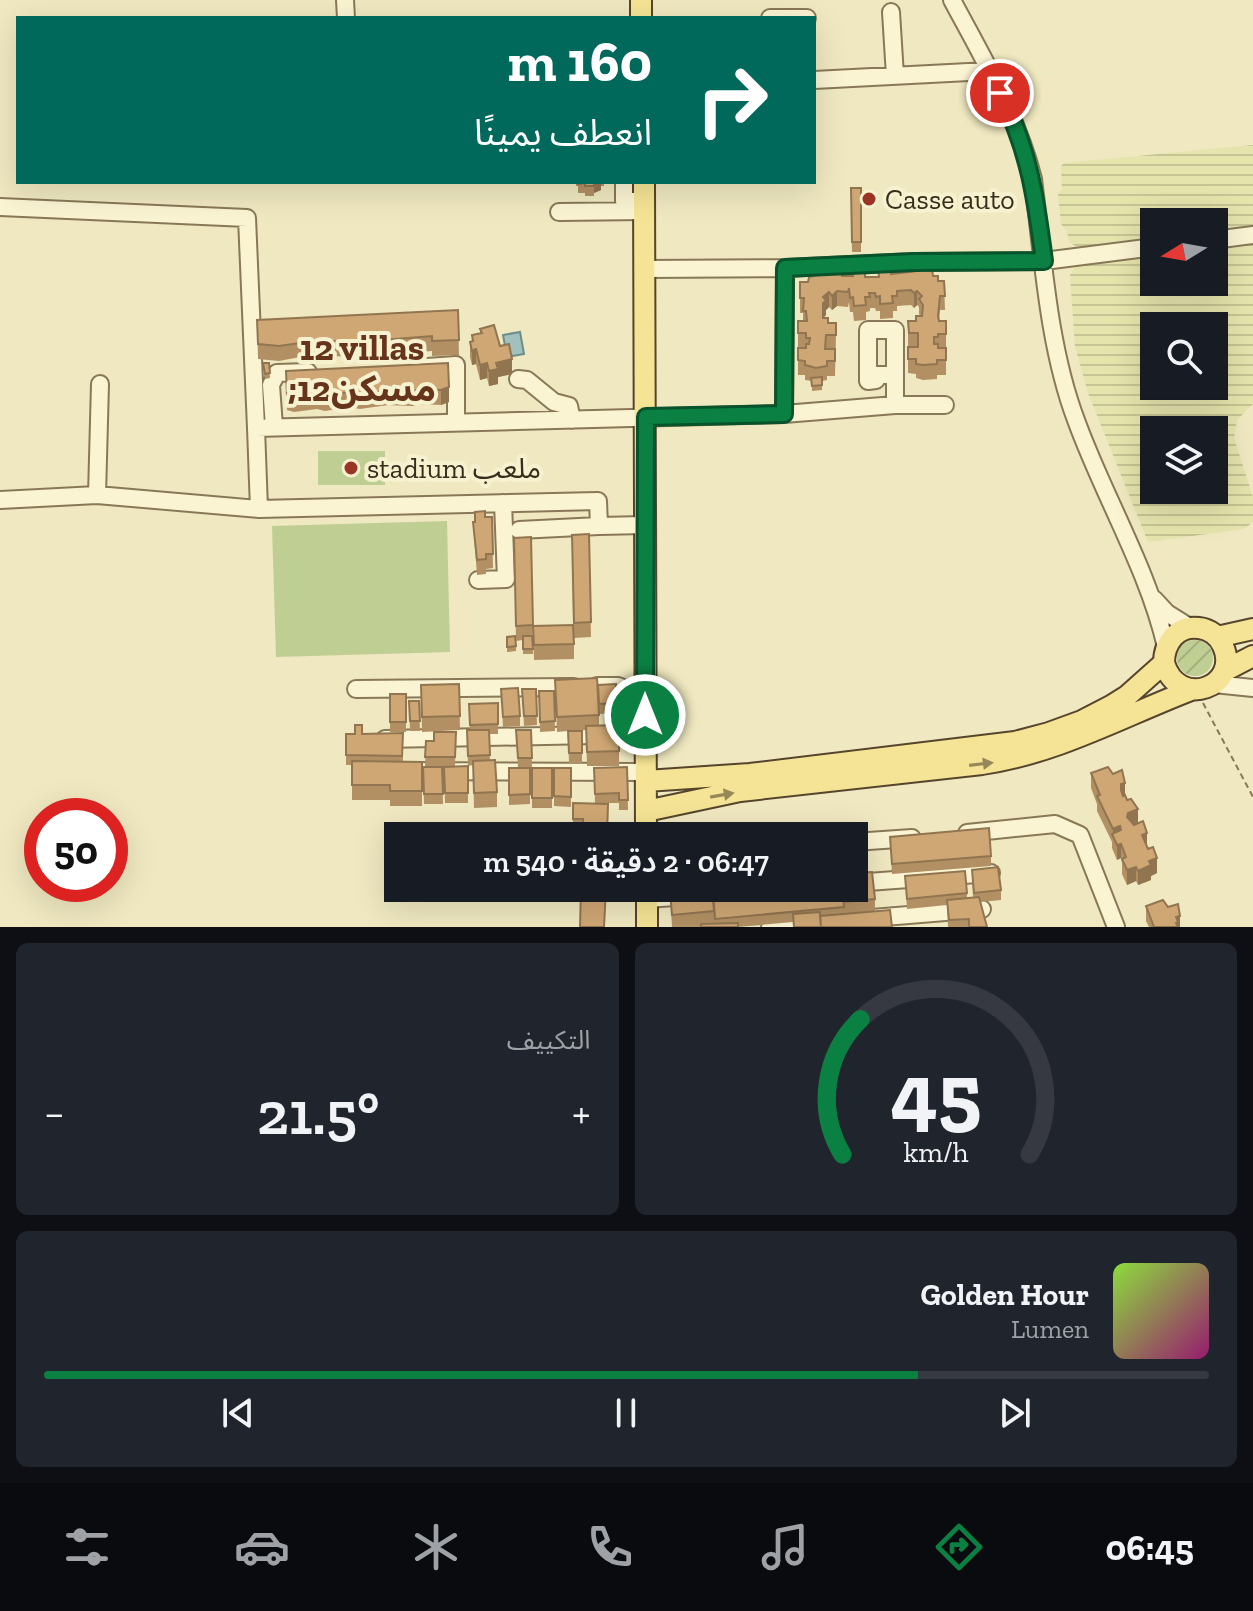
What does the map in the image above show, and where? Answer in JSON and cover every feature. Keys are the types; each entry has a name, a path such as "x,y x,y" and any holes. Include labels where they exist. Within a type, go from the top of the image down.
{"main road":[{"path":"644,198 646,822"},
{"path":"646,776 750,774 1015,742 1049,733 1127,696 1165,655 1176,634 1191,628 1207,630 1217,637 1226,655 1207,684"},
{"path":"1217,637 1253,629"},
{"path":"1165,655 1173,681 1207,684"},
{"path":"646,811 740,791 1020,757 1079,738 1207,684 1253,656"},
{"path":"647,902 647,927"}],"street":[{"path":"952,0 1012,115 1025,150 1033,179 1062,378 1076,420 1148,592 1165,655"},
{"path":"891,12 895,76"},
{"path":"816,80 988,71"},
{"path":"624,184 624,201 644,198"},
{"path":"559,212 644,198"},
{"path":"0,207 247,218 259,509"},
{"path":"1228,238 1253,235"},
{"path":"645,269 1044,261 1140,249"},
{"path":"784,414 785,268"},
{"path":"411,367 456,365 456,422"},
{"path":"274,427 271,385 277,373 322,371"},
{"path":"895,375 895,405"},
{"path":"518,379 527,380 554,402 569,406 572,420"},
{"path":"97,495 100,384"},
{"path":"256,428 784,414 895,405 945,405"},
{"path":"0,500 97,495 259,509 499,515 598,501 599,526"},
{"path":"491,579 497,560 505,559 499,515"},
{"path":"519,530 645,525"},
{"path":"1148,592 1167,613 1191,628"},
{"path":"1207,684 1253,688"},
{"path":"356,689 618,686 645,697"},
{"path":"385,739 646,734"},
{"path":"380,771 646,776"},
{"path":"868,841 1055,824 1080,835 1116,927"},
{"path":"868,882 996,873"},
{"path":"861,919 982,909"},
{"path":"770,927 831,922"}],"path":[{"path":"1207,684 1206,713 1253,797"}],"green space":[{"path":"1253,145 1253,228 1228,231 1228,208 1140,208 1140,241 1078,248 1069,242 1067,231 1061,224 1058,195 1062,189 1061,166 1064,163"},
{"path":"1253,240 1253,404 1237,420 1234,438 1253,497 1253,522 1244,529 1148,542 1088,393 1075,346 1070,275 1076,265 1140,254 1140,296 1228,296 1228,243"},
{"name":"stadium ملعب","path":"318,451 385,451 385,485 318,485"},
{"path":"447,521 450,652 276,657 272,526"},
{"path":"1195,640 1207,646 1213,658 1207,670 1195,676 1183,670 1177,658 1183,646"}],"water":[{"path":"520,332 524,354 513,356 506,351 503,335"}],"building":[{"path":"851,188 861,188 861,242 852,242"},
{"path":"891,266 891,274 916,271 916,267 932,268 933,276 938,276 938,281 944,281 945,296 940,296 938,316 939,321 946,321 946,334 934,337 934,344 938,344 938,348 946,348 946,360 923,365 916,364 916,359 908,359 908,347 918,347 918,333 909,333 908,321 916,321 916,316 922,316 923,305 919,299 922,296 917,291 897,291 897,296 892,296 893,303 880,304 880,296 869,293 870,297 865,297 866,305 854,306 849,288 848,292 837,291 832,296 829,292 823,297 826,301 823,303 823,318 828,318 828,323 836,323 836,335 826,335 825,349 835,349 835,361 827,361 827,366 816,368 798,360 798,348 806,348 810,338 806,338 806,333 798,333 798,321 807,321 806,311 803,311 804,298 800,298 800,282 808,282 809,277 814,276 814,270 828,269 828,274 853,276 853,268 865,267 865,277 879,277 878,267"},
{"path":"458,310 459,340 432,341 432,336 307,345 258,344 257,320"},
{"path":"494,325 500,346 509,344 512,359 496,363 498,369 489,371 487,363 480,365 476,349 472,351 470,342 473,341 472,335 482,333 480,329"},
{"path":"263,363 269,363 270,373 265,374"},
{"path":"448,363 449,387 441,390 287,396 286,371"},
{"path":"822,377 822,385 812,386 811,378"},
{"path":"485,511 485,517 492,517 493,554 486,554 486,559 477,560 473,522 475,512"},
{"path":"589,534 591,622 574,623 572,535"},
{"path":"531,537 533,625 516,626 514,538"},
{"path":"573,625 574,644 534,645 533,626"},
{"path":"515,636 516,646 507,647 507,637"},
{"path":"523,636 532,636 533,649 523,649"},
{"path":"597,678 599,715 557,717 555,680"},
{"path":"459,684 460,716 422,717 421,685"},
{"path":"616,684 617,703 599,704 598,685"},
{"path":"518,688 520,716 503,717 501,689"},
{"path":"522,689 536,689 537,716 524,716"},
{"path":"539,691 554,691 555,721 540,722"},
{"path":"390,694 406,694 406,722 390,722"},
{"path":"409,701 419,701 420,721 410,721"},
{"path":"498,703 498,724 470,725 469,704"},
{"path":"355,725 362,725 362,734 403,733 402,756 346,755 346,734 355,734"},
{"path":"619,725 619,751 587,752 586,726"},
{"path":"467,730 489,730 490,755 468,756"},
{"path":"516,730 531,730 532,758 518,758"},
{"path":"568,731 582,731 582,753 569,753"},
{"path":"434,732 456,732 455,757 425,757 426,741 434,741"},
{"path":"495,760 497,792 474,793 473,761"},
{"path":"352,761 422,762 422,791 390,791 390,785 352,785"},
{"path":"468,766 468,793 445,793 444,767"},
{"path":"423,767 442,767 443,794 424,794"},
{"path":"627,767 628,800 619,800 619,793 595,794 594,768"},
{"path":"1108,767 1113,774 1122,770 1125,783 1121,784 1123,796 1131,799 1138,809 1128,813 1127,817 1134,825 1143,821 1147,833 1142,835 1148,849 1153,847 1157,858 1138,871 1136,867 1127,870 1121,844 1117,845 1112,834 1121,830 1120,826 1113,829 1097,796 1100,795 1091,773"},
{"path":"509,768 530,768 530,794 509,795"},
{"path":"532,768 552,768 552,798 532,798"},
{"path":"554,768 571,768 571,797 554,796"},
{"path":"573,803 608,804 607,822 573,819"},
{"path":"989,828 991,856 892,864 890,837"},
{"path":"998,867 1001,890 974,893 972,870"},
{"path":"965,871 967,893 907,899 905,876"},
{"path":"868,872 872,872 875,899 868,900"},
{"path":"979,897 987,927 969,927 969,919 949,920 947,900"},
{"path":"1163,900 1168,907 1178,904 1178,927 1154,927 1146,906"},
{"path":"581,902 605,902 604,927 580,927"},
{"path":"671,902 713,902 714,911 672,915"},
{"path":"714,902 843,902 844,907 715,919"},
{"path":"890,910 892,927 821,927 820,916"},
{"path":"820,912 821,927 794,927 793,914"},
{"path":"738,923 738,927 701,927 701,924"}],"place":[{"name":"Casse auto","path":"869,199"},
{"name":"stadium ملعب","path":"351,468"}],"district":[{"name":"12 villas ;12مسكن","path":"362,368"}],"route":[{"path":"645,715 646,417 784,414 785,268 914,262 1044,261 1033,179 1012,115 1000,93"}]}
